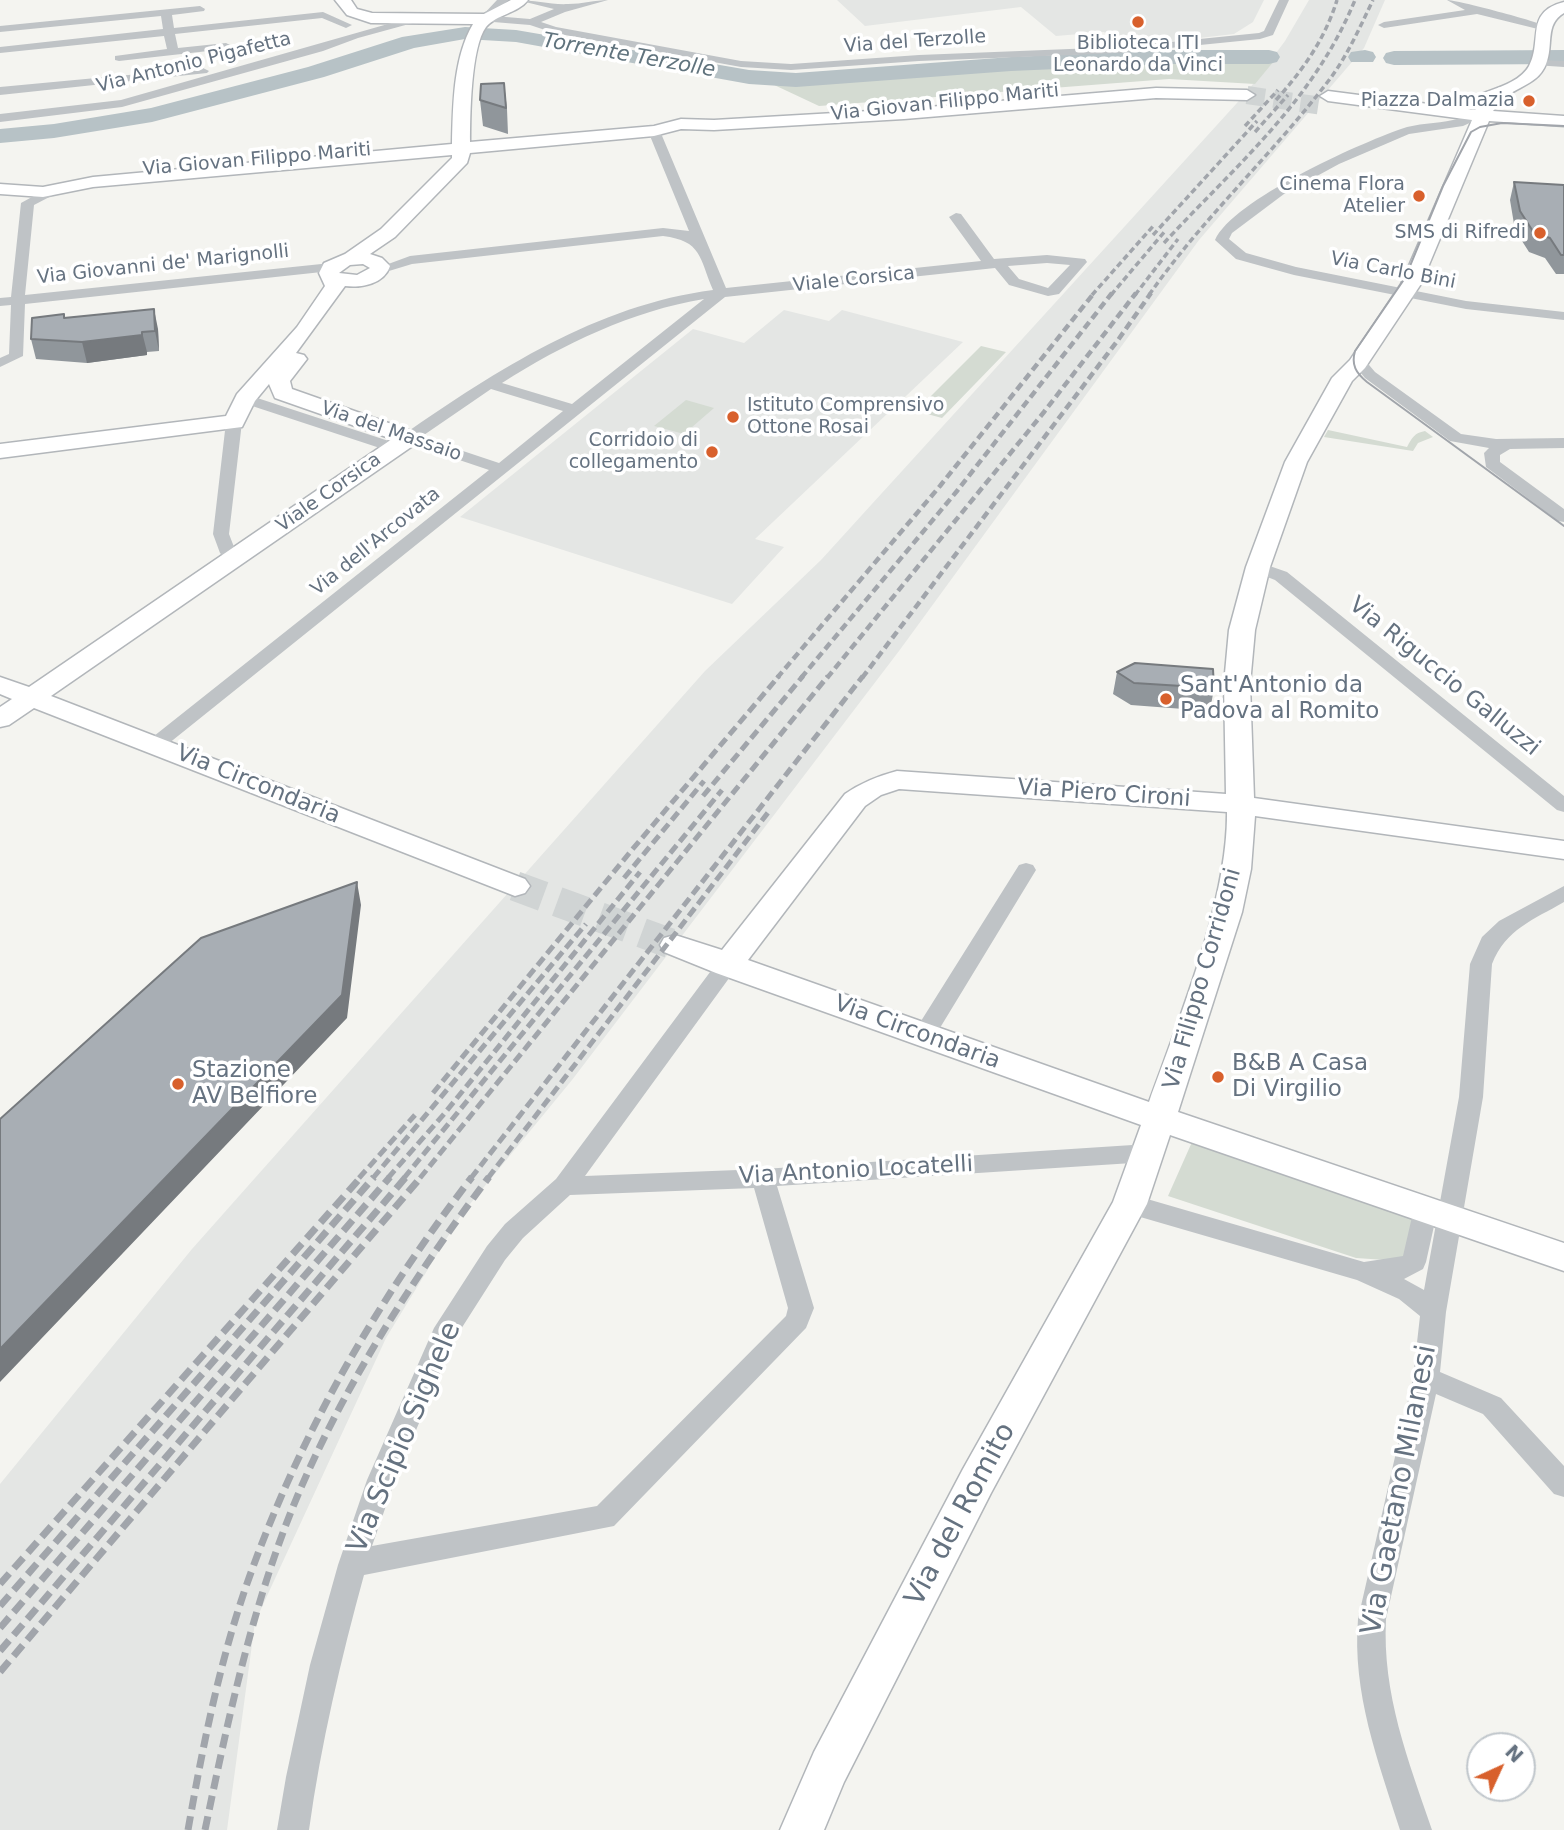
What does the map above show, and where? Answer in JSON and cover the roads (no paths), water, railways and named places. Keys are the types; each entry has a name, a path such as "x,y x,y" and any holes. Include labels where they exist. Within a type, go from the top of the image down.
{"street":[{"path":"343,0 348,10 355,14 478,28 531,22 566,8 603,0"},
{"path":"332,272 388,233 461,159 462,121 478,28 503,0"},
{"path":"478,28 521,0 566,8"},
{"name":"Via del Terzolle","path":"531,22 554,30 728,62 791,67 919,58 1119,50 1260,36 1269,33 1283,0"},
{"path":"1452,0 1477,11 1542,27"},
{"path":"317,2 328,31 354,31 416,19"},
{"path":"1472,145 1465,108 1523,80 1539,59 1542,27 1551,14 1564,7"},
{"path":"0,29 111,13 200,9"},
{"path":"1384,25 1477,11"},
{"path":"166,12 173,53"},
{"path":"111,13 121,78"},
{"path":"0,50 323,15 354,31 384,24 387,19"},
{"path":"221,26 232,69"},
{"name":"Via Antonio Pigafetta","path":"0,118 122,103 319,49 354,31"},
{"path":"119,58 226,46"},
{"path":"1539,59 1564,64"},
{"path":"0,91 247,68"},
{"path":"1467,118 1504,90"},
{"name":"Via Giovan Filippo Mariti","path":"0,189 213,162 405,152 654,131 684,132 714,125 904,114 1156,93 1250,91"},
{"path":"1564,121 1467,118 1411,117 1358,110 1325,101 1467,118 1564,130"},
{"path":"1467,118 1467,136 1472,145"},
{"name":"Via Carlo Bini","path":"1467,118 1406,131 1335,161 1279,191 1226,231 1222,240 1241,256 1264,263 1405,294 1481,307 1564,316"},
{"path":"462,121 486,133 532,140"},
{"path":"405,152 442,136 462,121"},
{"path":"654,131 721,293"},
{"name":"Via Filippo Corridoni","path":"1148,1153 1196,1014 1227,912 1240,845 1237,684 1242,629 1256,574 1296,462 1340,384 1359,362 1405,294 1472,145"},
{"path":"421,197 436,171 460,147"},
{"path":"405,152 424,160 436,171"},
{"name":"Via Giovan Filippo Mariti","path":"0,183 46,185"},
{"path":"0,363 10,361 16,356 18,300 28,203 46,185"},
{"name":"Viale Corsica","path":"0,719 489,384 560,344 613,321 675,301 721,293 996,265 1067,259 1080,262 1054,291 1048,292 1014,282 996,265 957,217"},
{"path":"332,272 348,281 373,270 410,260 663,232 688,235 701,245"},
{"path":"245,399 281,392 279,386 282,377 373,270 388,233"},
{"path":"351,259 373,270"},
{"path":"235,558 226,549 221,534 234,422 245,399 304,331 335,286 332,272"},
{"name":"Via Giovanni de' Marignolli","path":"0,302 332,272"},
{"name":"Via dell'Arcovata","path":"156,744 721,293"},
{"path":"675,301 694,307 695,315"},
{"path":"1359,362 1370,375 1451,435 1475,443 1564,443"},
{"path":"489,384 576,410"},
{"name":"Via del Massaio","path":"281,392 298,401 390,429 402,443"},
{"name":"Via del Massaio","path":"245,399 502,469"},
{"path":"0,451 234,422"},
{"path":"1505,444 1492,453 1492,464 1564,517"},
{"name":"Via Riguccio Galluzzi","path":"1256,574 1294,586 1564,806"},
{"name":"Via Circondaria","path":"0,685 515,886"},
{"name":"Via Piero Cironi","path":"727,965 855,800 889,782 919,780 1240,805 1564,850"},
{"path":"924,1035 1026,870"},
{"path":"1363,1272 1403,1269 1414,1262 1439,1213 1471,1097 1483,956 1490,942 1506,926 1564,893"},
{"name":"Via Circondaria","path":"675,945 924,1035 1564,1257"},
{"name":"Via Scipio Sighele","path":"293,1830 301,1777 325,1665 352,1565 381,1480 443,1336 464,1299 505,1242 564,1186 727,965"},
{"name":"Via Antonio Locatelli","path":"564,1186 763,1178 1148,1153"},
{"name":"Via del Romito","path":"802,1830 829,1767 977,1481 1130,1204 1148,1153"},
{"path":"352,1565 383,1556 604,1517 797,1321 801,1308 763,1178"},
{"path":"1130,1204 1363,1272 1408,1292 1433,1312"},
{"name":"Via Gaetano Milanesi","path":"1416,1830 1375,1694 1370,1631 1426,1378 1439,1213"},
{"path":"1426,1378 1492,1406 1564,1485"}],"waterway":[{"name":"Torrente Terzolle","path":"0,136 54,131 152,115 316,72 410,42 465,33 516,36 749,77 796,80 1011,64 1173,57 1269,57"},
{"name":"Torrente Terzolle","path":"1359,57 1365,57"},
{"name":"Torrente Terzolle","path":"1394,58 1564,57"}],"tunnel":[{"path":"1247,95 1322,106"},
{"path":"515,886 675,945"}],"tram line":[{"path":"1564,126 1502,123 1480,127 1471,132 1443,186 1405,278 1355,351 1354,360 1357,372 1367,382 1564,526"}],"railway":[{"path":"1276,100 1312,53 1337,0"},
{"path":"1164,243 1295,101 1318,70 1355,0"},
{"path":"1149,295 1191,240 1326,84 1346,54 1373,0"},
{"path":"1245,126 1278,90"},
{"path":"1255,132 1288,95"},
{"path":"1153,235 1257,121"},
{"path":"1092,295 1155,224"},
{"path":"1111,295 1166,230"},
{"path":"1135,295 1178,239"},
{"path":"777,678 940,486 1094,293"},
{"path":"801,678 957,491 1112,293"},
{"path":"827,678 1044,412 1136,293"},
{"path":"862,678 1151,293"},
{"path":"433,1093 631,851 779,676"},
{"path":"703,796 803,676"},
{"path":"420,1178 828,676"},
{"path":"471,1178 863,676"},
{"path":"624,878 704,781"},
{"path":"404,1178 722,790"},
{"path":"488,1178 770,810"},
{"path":"388,1178 444,1114 640,872"},
{"path":"373,1178 586,924"},
{"path":"359,1178 415,1115"},
{"path":"0,1584 361,1177"},
{"path":"0,1606 374,1177"},
{"path":"0,1628 390,1177"},
{"path":"0,1651 406,1177"},
{"path":"0,1672 421,1177"},
{"path":"188,1830 206,1734 229,1640 249,1578 293,1471 318,1419 374,1319 472,1177"},
{"path":"205,1830 246,1649 273,1560 307,1474 367,1358 413,1284 489,1177"}],"place":[{"name":"Biblioteca ITI Leonardo da Vinci","path":"1138,22"},
{"name":"Piazza Dalmazia","path":"1529,101"},
{"name":"Cinema Flora Atelier","path":"1419,196"},
{"name":"SMS di Rifredi","path":"1540,233"},
{"name":"Istituto Comprensivo Ottone Rosai","path":"733,417"},
{"name":"Corridoio di collegamento","path":"712,452"},
{"name":"Sant'Antonio da Padova al Romito","path":"1166,699"},
{"name":"B&B A Casa Di Virgilio","path":"1218,1077"},
{"name":"Stazione AV Belfiore","path":"178,1084"}]}
